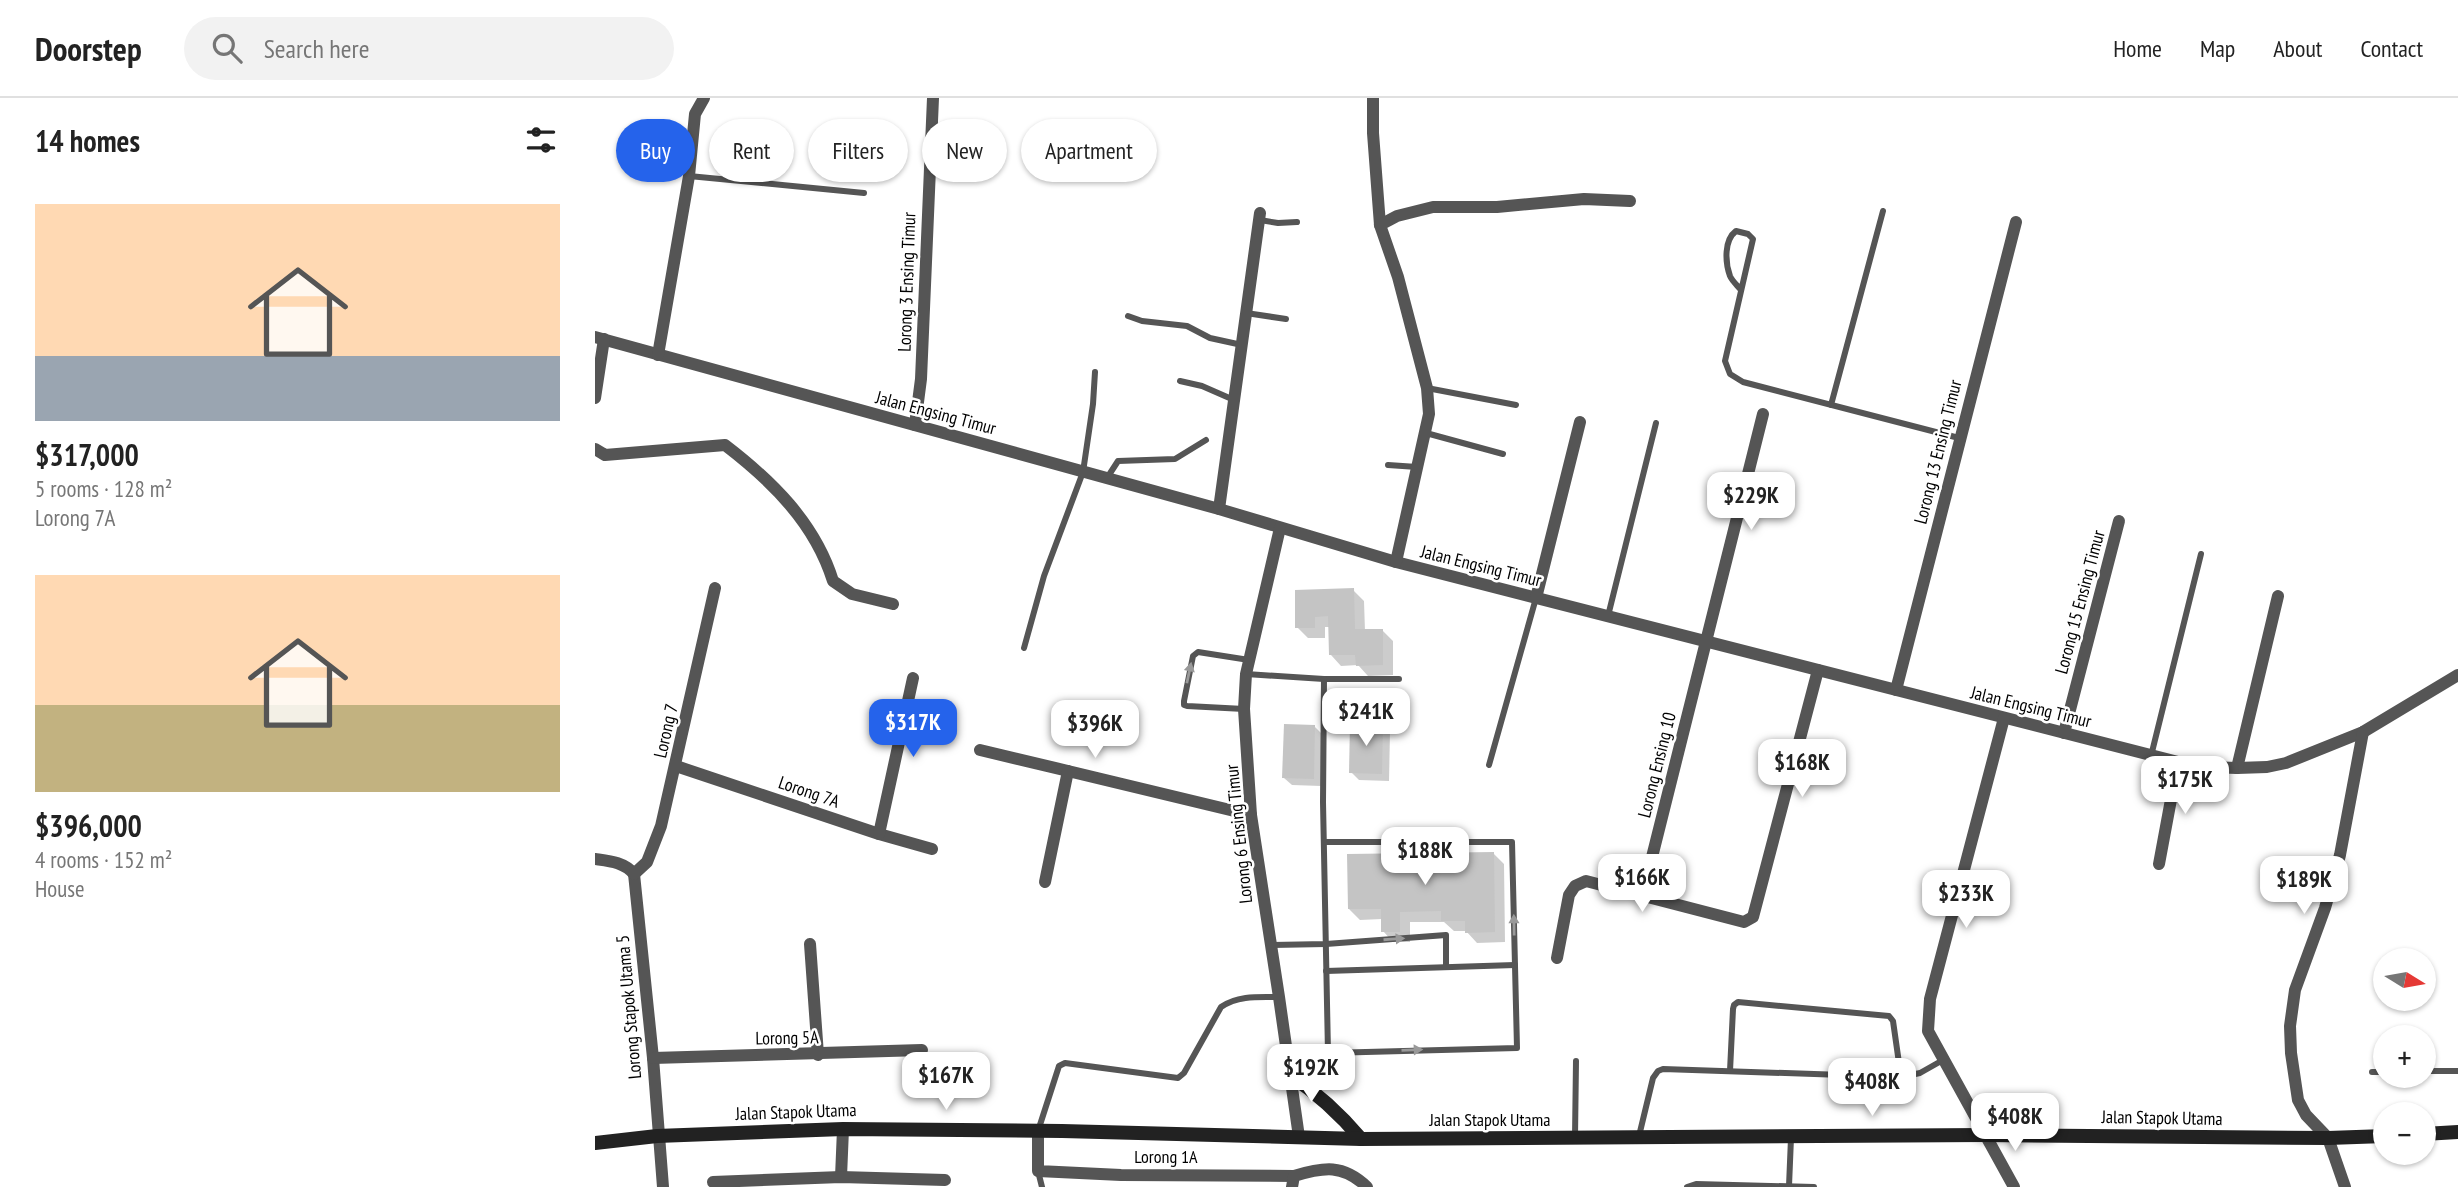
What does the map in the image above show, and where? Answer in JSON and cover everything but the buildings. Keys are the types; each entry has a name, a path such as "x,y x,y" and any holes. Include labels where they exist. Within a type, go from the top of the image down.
{"main road":[{"path":"1290,1076 1323,1100 1361,1139"},
{"name":"Jalan Stapok Utama","path":"595,1143 657,1136 843,1129 1361,1139 1986,1135 2328,1139 2373,1137"},
{"path":"2436,1133 2458,1132"}],"street":[{"path":"695,119 704,98"},
{"name":"Lorong 3 Ensing Timur","path":"915,425 921,379 933,98"},
{"path":"1373,98 1380,225 1398,276 1427,388 1429,414 1396,562"},
{"path":"658,355 688,182"},
{"path":"1380,225 1397,216 1433,207 1497,207 1584,200 1630,201"},
{"path":"1219,509 1260,217"},
{"name":"Lorong 13 Ensing Timur","path":"1896,690 2016,222"},
{"path":"595,398 599,338"},
{"name":"Jalan Engsing Timur","path":"599,338 1219,509 1396,562 2178,762 2237,768 2267,767 2286,762 2363,732 2458,675"},
{"name":"Lorong Ensing 10","path":"1642,897 1763,414"},
{"path":"1536,598 1580,422"},
{"path":"595,449 605,455 725,445 749,463 791,503 827,561 833,581 852,594 893,604"},
{"name":"Lorong 15 Ensing Timur","path":"2064,733 2119,521"},
{"name":"Lorong 6 Ensing Timur","path":"1280,527 1246,674 1244,709 1251,815 1299,1138"},
{"name":"Lorong 7","path":"634,874 642,869 651,854 676,766 715,588"},
{"path":"2237,768 2278,596"},
{"path":"1557,958 1569,895 1574,886 1586,881 1744,922 1753,917 1818,670"},
{"path":"880,834 913,678"},
{"path":"2004,718 1930,999 1928,1031 2014,1187"},
{"path":"2345,1187 2328,1139 2306,1115 2298,1100 2291,1040 2295,990 2325,908 2340,855 2363,732"},
{"path":"981,750 1251,815"},
{"path":"2159,864 2178,762"},
{"name":"Lorong 7A","path":"676,766 932,849"},
{"path":"1045,882 1068,771"},
{"path":"595,859 617,863 634,874"},
{"name":"Lorong Stapok Utama 5","path":"634,874 663,1187"},
{"path":"810,944 818,1055"},
{"name":"Lorong 5A","path":"653,1058 922,1050"},
{"path":"841,1177 843,1129"},
{"path":"1038,1131 1038,1171"},
{"name":"Lorong 1A","path":"1038,1171 1120,1181 1293,1181 1312,1171 1344,1171 1353,1174 1367,1187"},
{"path":"713,1182 841,1177 945,1180"}],"lane":[{"path":"695,177 864,193"},
{"path":"1831,405 1883,211"},
{"path":"1260,217 1278,223 1297,222"},
{"path":"1741,290 1730,276 1726,254 1730,236 1736,230 1753,239 1725,361 1730,374 1743,382 1959,438"},
{"path":"1246,313 1286,319"},
{"path":"1128,316 1142,321 1187,327 1210,338 1242,345"},
{"path":"1024,648 1044,576 1083,471 1095,372"},
{"path":"1180,381 1202,386 1234,400"},
{"path":"1427,388 1516,405"},
{"path":"1608,616 1656,423"},
{"path":"1426,433 1503,454"},
{"path":"1107,478 1118,461 1175,459 1206,440"},
{"path":"1388,465 1417,467"},
{"path":"2151,756 2201,554"},
{"path":"1489,765 1536,598"},
{"path":"1244,709 1187,706 1184,701 1193,656 1198,652 1249,660"},
{"path":"1246,674 1324,679 1399,679"},
{"path":"1324,679 1324,842 1328,1053 1517,1048 1513,842 1324,842"},
{"path":"1270,945 1326,944 1447,935 1446,966"},
{"path":"1326,971 1515,965"},
{"path":"1038,1131 1059,1066 1065,1063 1178,1077 1185,1073 1221,1007 1252,997 1279,997"},
{"path":"1730,1071 1733,1009 1738,1002 1889,1016 1893,1021 1901,1077"},
{"path":"1639,1136 1653,1078 1658,1071 1901,1077 1920,1073 1943,1060"},
{"path":"1575,1139 1576,1061"},
{"path":"2436,1072 2458,1071"},
{"path":"1789,1186 1791,1136"},
{"path":"1038,1171 1042,1187"},
{"path":"1687,1187 1696,1184 1814,1187"}]}
